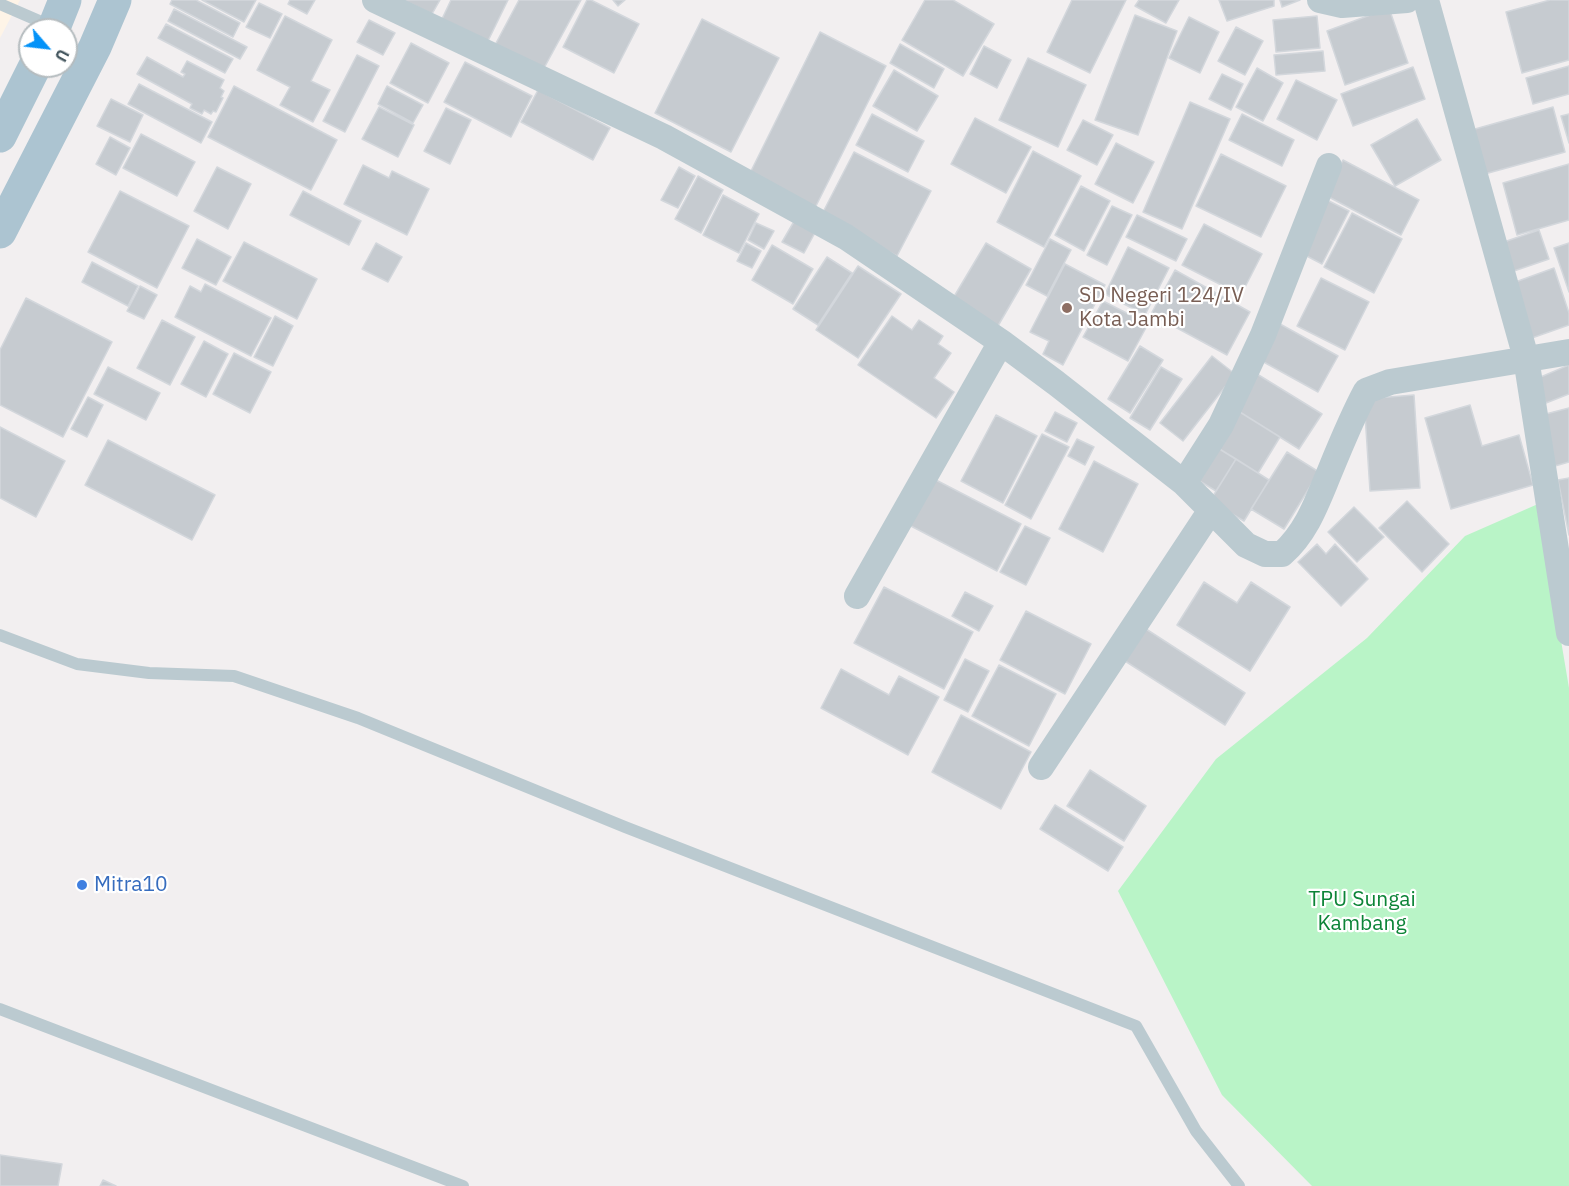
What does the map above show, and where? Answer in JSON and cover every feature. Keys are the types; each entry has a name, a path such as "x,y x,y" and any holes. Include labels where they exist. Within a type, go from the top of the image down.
{"main road":[{"path":"0,232 94,47 115,0"},
{"path":"0,136 29,78"}],"street":[{"path":"375,0 664,137 846,237 1001,342 1184,483 1246,545 1265,554 1282,554 1295,543 1311,518 1353,416 1366,391 1390,382 1569,352"},
{"path":"1320,0 1342,5 1407,0"},
{"path":"1426,0 1526,358 1569,633"},
{"path":"1184,483 1221,425 1263,335 1329,166"},
{"path":"857,596 1001,342"},
{"path":"1041,767 1211,510"}],"lane":[{"path":"0,4 53,18"},
{"path":"0,636 77,664 149,673 234,676 347,714 625,828 1136,1026 1196,1131 1239,1186"},
{"path":"0,1009 463,1186"}],"shaded area":[{"path":"0,0 20,0 0,38"}],"green space":[{"name":"TPU Sungai Kambang","path":"1538,504 1569,688 1569,1186 1312,1186 1222,1095 1118,891 1216,759 1367,638 1465,536"}],"building":[{"path":"172,0 196,0 240,23 233,37 170,4"},
{"path":"202,0 256,0 244,22"},
{"path":"290,0 315,0 307,14 288,4"},
{"path":"403,0 440,0 432,14"},
{"path":"451,0 508,0 487,43 441,21"},
{"path":"519,0 581,0 543,70 495,45"},
{"path":"587,0 639,24 614,73 563,47"},
{"path":"613,0 625,0 618,6"},
{"path":"925,0 953,0 994,24 963,76 902,40"},
{"path":"1072,0 1126,0 1090,73 1047,52"},
{"path":"1139,0 1179,0 1166,23 1135,6"},
{"path":"1219,0 1274,0 1274,6 1227,21"},
{"path":"1280,0 1300,0 1282,7"},
{"path":"1550,0 1569,0 1569,60 1522,73 1506,12"},
{"path":"259,3 282,14 270,38 246,27"},
{"path":"1389,8 1408,63 1345,85 1327,31"},
{"path":"174,9 247,47 240,59 168,21"},
{"path":"1135,15 1177,31 1138,135 1095,120"},
{"path":"285,16 332,40 311,81 330,90 313,122 280,105 290,87 257,70"},
{"path":"1317,16 1320,48 1276,52 1273,20"},
{"path":"1189,17 1219,32 1200,73 1169,58"},
{"path":"702,19 779,58 731,152 655,113"},
{"path":"369,20 395,33 383,55 357,42"},
{"path":"166,24 233,59 225,73 158,38"},
{"path":"1236,27 1263,41 1245,75 1218,61"},
{"path":"820,32 886,66 814,210 748,177"},
{"path":"411,43 449,63 428,103 390,83"},
{"path":"900,44 944,69 934,88 890,63"},
{"path":"984,46 1011,60 997,88 970,74"},
{"path":"1323,51 1325,71 1276,75 1274,55"},
{"path":"357,55 379,66 345,132 323,121"},
{"path":"147,57 183,77 185,74 181,72 187,61 224,80 220,88 224,91 221,97 223,98 216,112 213,111 211,114 204,110 202,114 190,108 192,104 137,74"},
{"path":"1028,58 1086,85 1058,147 999,120"},
{"path":"465,62 532,96 511,137 444,102"},
{"path":"1569,66 1569,94 1533,104 1526,78"},
{"path":"1413,67 1425,99 1353,126 1341,94"},
{"path":"1257,68 1283,83 1263,121 1236,107"},
{"path":"894,70 938,96 917,131 873,106"},
{"path":"1222,74 1243,84 1231,110 1209,99"},
{"path":"1296,80 1337,100 1317,140 1277,119"},
{"path":"139,84 212,122 201,143 128,104"},
{"path":"234,86 337,140 311,190 208,137"},
{"path":"387,86 423,105 413,123 378,104"},
{"path":"538,90 610,128 593,160 521,122"},
{"path":"111,99 143,115 130,142 97,126"},
{"path":"1190,102 1230,119 1182,229 1143,212"},
{"path":"379,107 414,125 398,157 362,139"},
{"path":"1553,107 1565,152 1481,175 1468,131"},
{"path":"446,108 471,120 450,164 424,151"},
{"path":"872,114 924,141 908,172 856,145"},
{"path":"1242,114 1294,140 1282,166 1229,140"},
{"path":"1569,114 1569,143 1561,116"},
{"path":"975,118 1031,147 1006,193 951,164"},
{"path":"1417,119 1441,160 1395,186 1371,145"},
{"path":"1083,120 1113,135 1097,165 1067,150"},
{"path":"141,134 195,162 177,196 123,168"},
{"path":"110,137 130,148 116,175 96,164"},
{"path":"1116,143 1154,162 1133,203 1095,184"},
{"path":"1033,151 1081,176 1044,247 997,222"},
{"path":"854,152 931,191 897,256 821,216"},
{"path":"1221,154 1286,186 1261,237 1196,206"},
{"path":"1343,160 1419,200 1401,235 1325,195"},
{"path":"1569,164 1569,220 1517,235 1503,183"},
{"path":"363,165 389,178 392,171 429,189 407,235 344,204"},
{"path":"217,167 251,184 228,229 194,211"},
{"path":"679,167 695,176 678,208 661,200"},
{"path":"698,176 723,190 701,233 675,219"},
{"path":"1081,186 1110,201 1084,251 1055,235"},
{"path":"120,191 189,226 157,288 88,252"},
{"path":"303,191 361,221 349,245 290,215"},
{"path":"723,195 759,214 739,253 703,235"},
{"path":"1327,200 1349,211 1322,264 1299,252"},
{"path":"1112,206 1132,215 1107,265 1087,255"},
{"path":"1352,213 1402,239 1374,293 1324,267"},
{"path":"1137,215 1187,239 1176,261 1126,237"},
{"path":"796,218 817,229 804,253 782,242"},
{"path":"756,223 774,231 764,249 748,240"},
{"path":"1204,224 1262,254 1241,295 1182,265"},
{"path":"1539,230 1549,259 1508,273 1498,244"},
{"path":"197,239 231,257 216,285 182,268"},
{"path":"1050,239 1071,250 1047,296 1026,285"},
{"path":"244,242 317,279 297,319 223,281"},
{"path":"376,243 402,257 388,282 362,269"},
{"path":"746,243 761,251 752,268 737,261"},
{"path":"986,243 1031,269 995,331 949,305"},
{"path":"1569,243 1569,292 1554,248"},
{"path":"772,245 813,269 793,304 752,280"},
{"path":"1128,247 1169,268 1145,315 1105,294"},
{"path":"827,257 852,273 818,325 793,309"},
{"path":"92,262 138,286 128,306 82,282"},
{"name":"SD Negeri 124/IV Kota Jambi","path":"1065,264 1105,285 1063,365 1043,354 1049,341 1030,332"},
{"path":"858,266 901,294 858,358 816,330"},
{"path":"1554,268 1569,313 1569,325 1529,339 1510,284"},
{"path":"1175,270 1250,312 1227,355 1151,314"},
{"path":"1321,278 1369,302 1345,350 1297,326"},
{"path":"205,284 271,318 251,356 175,317 190,286 201,292"},
{"path":"140,286 157,295 144,319 127,311"},
{"path":"26,298 112,342 63,437 0,405 0,350"},
{"path":"1103,301 1148,324 1128,361 1083,337"},
{"path":"275,316 293,326 273,366 254,357"},
{"path":"892,316 912,330 919,320 943,336 938,344 951,353 934,378 954,392 936,418 858,365"},
{"path":"162,320 195,337 170,385 137,368"},
{"path":"1280,324 1338,356 1318,392 1260,360"},
{"path":"204,341 228,354 206,397 181,384"},
{"path":"1140,346 1163,360 1130,413 1108,399"},
{"path":"234,353 271,372 250,413 213,394"},
{"path":"1212,356 1235,374 1183,441 1160,423"},
{"path":"1569,365 1569,394 1546,403 1536,379"},
{"path":"108,367 160,393 146,420 94,394"},
{"path":"1161,367 1182,379 1150,430 1130,418"},
{"path":"1257,374 1322,414 1299,449 1235,409"},
{"path":"1414,395 1420,488 1370,491 1364,399"},
{"path":"88,397 103,405 87,437 71,429"},
{"path":"1470,405 1482,446 1519,435 1533,485 1451,509 1425,418"},
{"path":"1569,408 1569,462 1555,466 1542,415"},
{"path":"1235,409 1280,437 1258,473 1213,445"},
{"path":"1055,412 1077,423 1067,442 1045,431"},
{"path":"996,415 1037,436 1003,503 961,481"},
{"path":"0,427 65,461 36,517 0,498"},
{"path":"1042,434 1069,447 1031,519 1005,505"},
{"path":"1077,439 1094,447 1085,465 1068,456"},
{"path":"108,440 215,495 192,540 85,485"},
{"path":"1213,445 1236,459 1216,491 1193,477"},
{"path":"1287,452 1319,472 1284,529 1251,509"},
{"path":"1236,459 1269,480 1244,521 1210,501"},
{"path":"1094,461 1138,484 1103,552 1059,529"},
{"path":"1569,478 1569,535 1558,480"},
{"path":"934,479 1021,524 997,571 909,525"},
{"path":"1407,501 1449,544 1422,572 1379,528"},
{"path":"1354,507 1384,537 1357,562 1328,532"},
{"path":"1025,526 1050,538 1026,585 1000,572"},
{"path":"1317,544 1326,554 1335,544 1368,579 1341,606 1298,562"},
{"path":"1204,582 1237,603 1251,582 1290,607 1250,671 1177,625"},
{"path":"884,587 973,632 944,689 854,643"},
{"path":"965,592 993,606 979,631 952,616"},
{"path":"1026,611 1091,644 1065,694 1000,660"},
{"path":"1146,629 1245,693 1225,725 1125,661"},
{"path":"965,659 989,671 968,712 944,700"},
{"path":"999,665 1056,694 1029,746 972,716"},
{"path":"841,669 889,695 899,676 939,697 908,755 821,708"},
{"path":"961,715 1031,752 1001,809 932,772"},
{"path":"1090,770 1146,806 1124,841 1067,806"},
{"path":"1055,805 1123,847 1108,871 1040,829"},
{"path":"0,1155 62,1164 58,1186 0,1186"},
{"path":"103,1180 116,1186 100,1186"}],"place":[{"name":"SD Negeri 124/IV Kota Jambi","path":"1067,308"},
{"name":"Mitra10","path":"82,885"}]}
